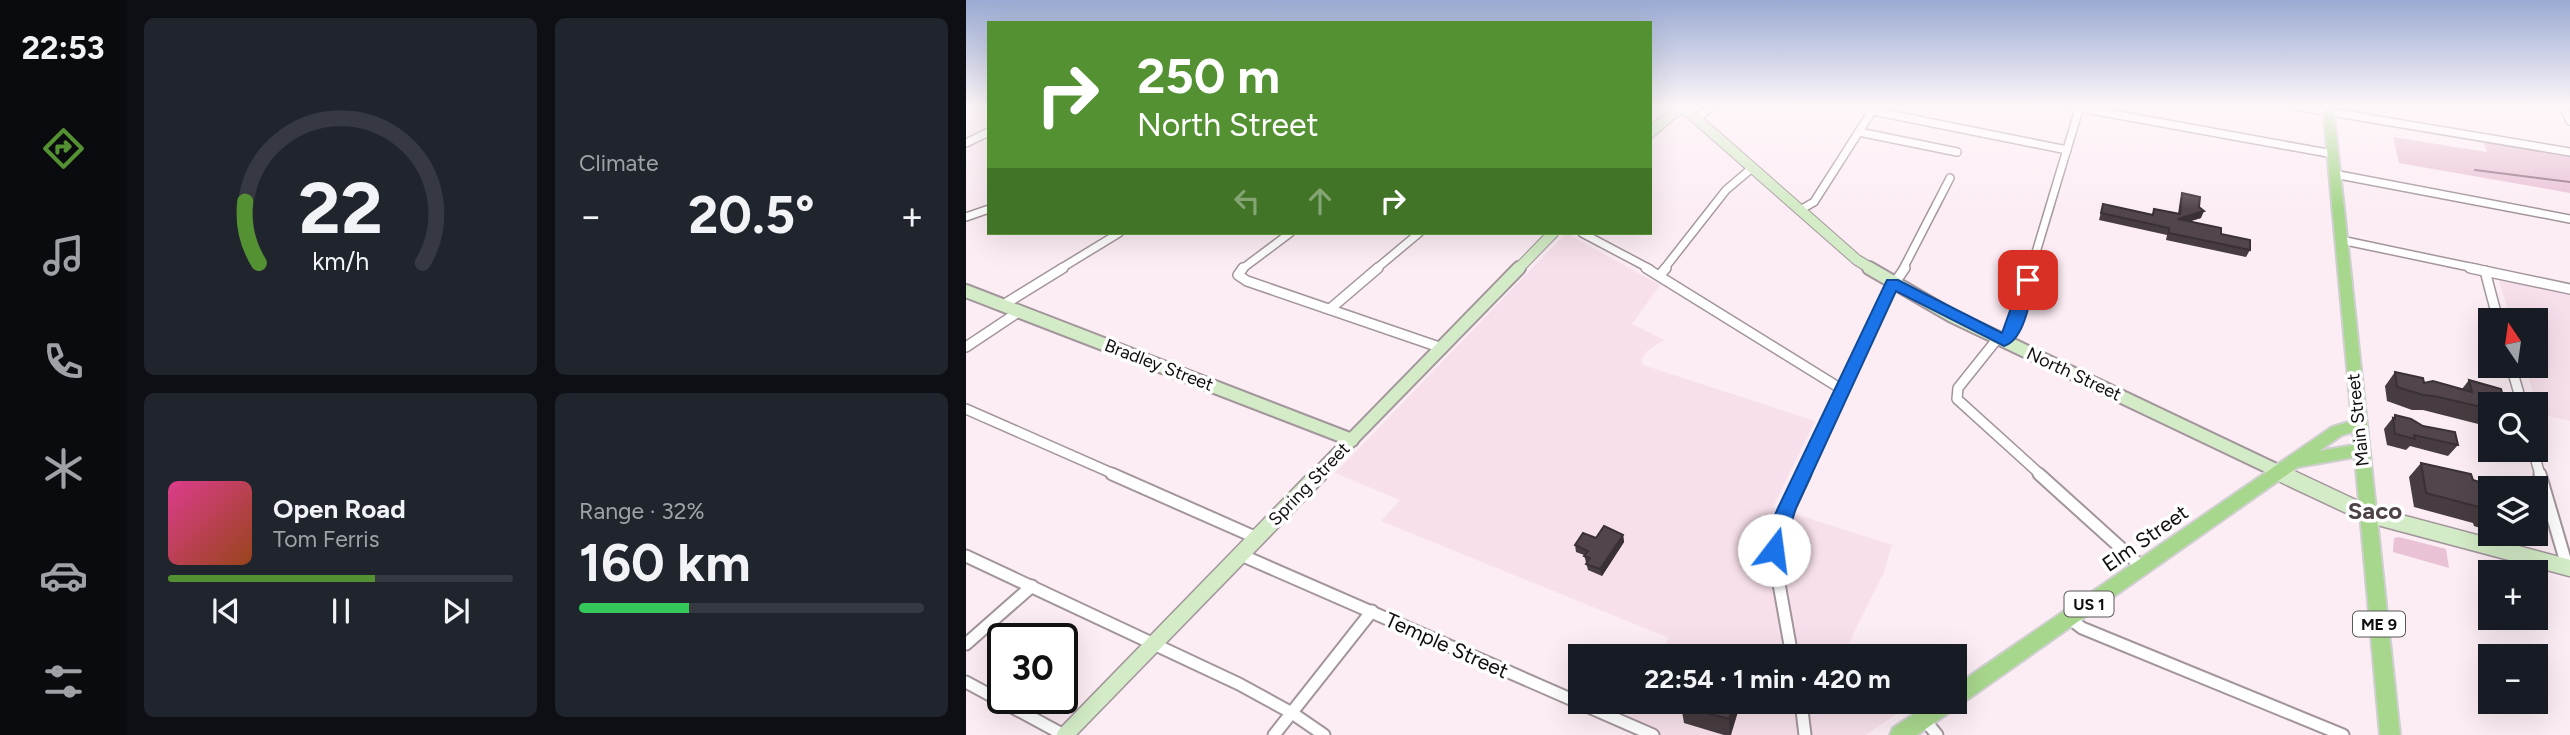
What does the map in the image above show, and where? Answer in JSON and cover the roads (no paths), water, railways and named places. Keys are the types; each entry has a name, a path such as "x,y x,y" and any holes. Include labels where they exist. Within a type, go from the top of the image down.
{"main road":[{"name":"North Street","path":"1721,140 1857,260 1892,283 2001,340 2285,467 2367,514"},
{"name":"Main Street","path":"2331,140 2390,735"},
{"name":"Spring Street","path":"1065,735 1551,235"},
{"name":"Bradley Street","path":"968,293 1352,440"},
{"name":"Elm Street","path":"1967,689 2285,467 2343,428 2358,425"},
{"name":"Elm Street","path":"2285,467 2345,451 2361,450"},
{"path":"2367,514 2569,570"},
{"path":"1899,735 1931,714"}],"street":[{"path":"1800,210 1814,202 1854,140"},
{"path":"1900,140 1958,152"},
{"path":"2022,140 2067,150"},
{"path":"2070,140 2012,331 1958,388 1957,398 2142,567"},
{"path":"2256,140 2333,155"},
{"path":"2506,140 2570,152"},
{"path":"1660,275 1726,190 1752,168"},
{"path":"2334,174 2570,219"},
{"path":"1790,644 1776,567 1775,538 1892,283 1911,258 1950,178"},
{"path":"966,217 987,210"},
{"path":"1003,305 1116,235"},
{"path":"1287,235 1238,274 1247,281 1442,348"},
{"path":"1330,309 1417,235"},
{"path":"1586,235 1660,275 1843,390"},
{"path":"2341,240 2570,289"},
{"path":"2484,271 2495,308"},
{"path":"966,347 1020,311"},
{"path":"966,409 1257,538"},
{"path":"2536,462 2561,551 2569,570"},
{"name":"Temple Street","path":"1241,555 1653,735"},
{"path":"966,556 1156,643 1292,713 1324,735"},
{"path":"966,644 1032,586"},
{"path":"1274,735 1372,611"},
{"path":"2069,618 2082,628 2343,735"},
{"path":"966,681 1065,735"},
{"path":"1802,714 1805,735"},
{"path":"1924,719 1937,735"}],"waterway":[{"path":"2475,170 2570,182"}],"district":[{"name":"Saco","path":"2375,510"}]}
